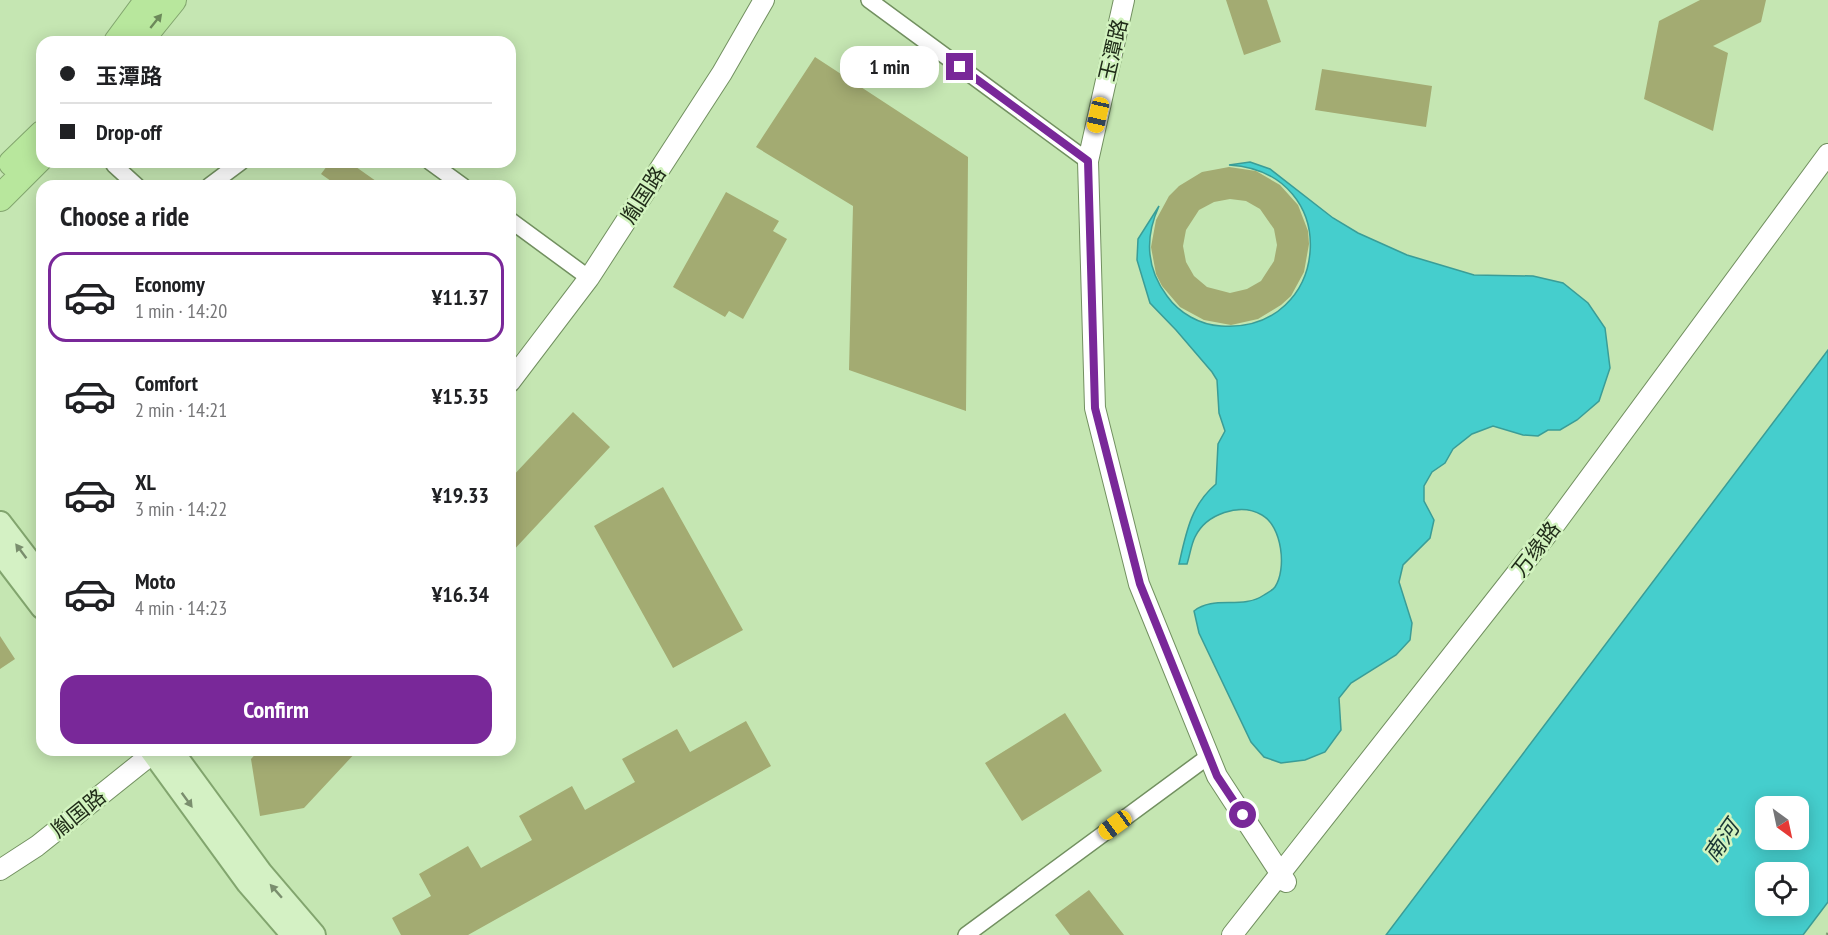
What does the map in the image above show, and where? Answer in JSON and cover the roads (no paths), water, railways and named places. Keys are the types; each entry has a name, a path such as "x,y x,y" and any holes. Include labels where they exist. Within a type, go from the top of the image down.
{"highway":[{"path":"121,36 148,0"},
{"path":"144,36 173,0"},
{"path":"0,175 36,140"},
{"path":"0,198 36,162"}],"main road":[{"name":"胤国路","path":"516,374 589,278 722,73 764,0"},
{"name":"玉潭路","path":"1124,0 1088,161 1095,408 1140,584 1217,776 1284,879"},
{"name":"万缘路","path":"1249,935 1284,879 1556,523 1828,154"},
{"name":"万缘路","path":"1232,935 1284,879 1566,531 1828,176"},
{"path":"0,523 36,571"},
{"path":"0,552 36,599"},
{"name":"胤国路","path":"0,870 37,846 152,756"},
{"path":"161,756 248,883 293,935"},
{"path":"162,756 314,935"}],"street":[{"path":"869,0 1088,161"},
{"path":"117,168 130,180"},
{"path":"217,180 233,168"},
{"path":"438,168 455,180"},
{"path":"516,224 589,278"},
{"path":"966,935 1209,756"}],"water":[{"path":"1250,162 1270,169 1333,218 1358,233 1407,255 1474,275 1533,276 1563,283 1588,303 1605,328 1610,368 1599,401 1577,420 1560,430 1548,430 1538,436 1523,435 1493,426 1472,434 1453,449 1445,463 1432,472 1424,486 1424,501 1434,520 1430,538 1403,565 1399,582 1412,623 1410,640 1396,655 1351,683 1339,698 1341,730 1325,752 1305,760 1281,763 1264,757 1251,742 1199,633 1194,611 1210,604 1247,602 1273,589 1281,570 1278,538 1274,528 1262,515 1244,510 1224,512 1200,529 1187,564 1179,564 1195,510 1216,484 1218,444 1225,431 1219,413 1217,380 1176,330 1150,303 1137,260 1138,239 1159,206 1151,229 1152,263 1160,285 1167,296 1184,313 1198,321 1221,326 1258,322 1285,305 1303,280 1310,251 1307,221 1293,194 1267,174 1229,165"},
{"name":"南河","path":"1828,350 1828,902 1803,935 1386,935"}]}
